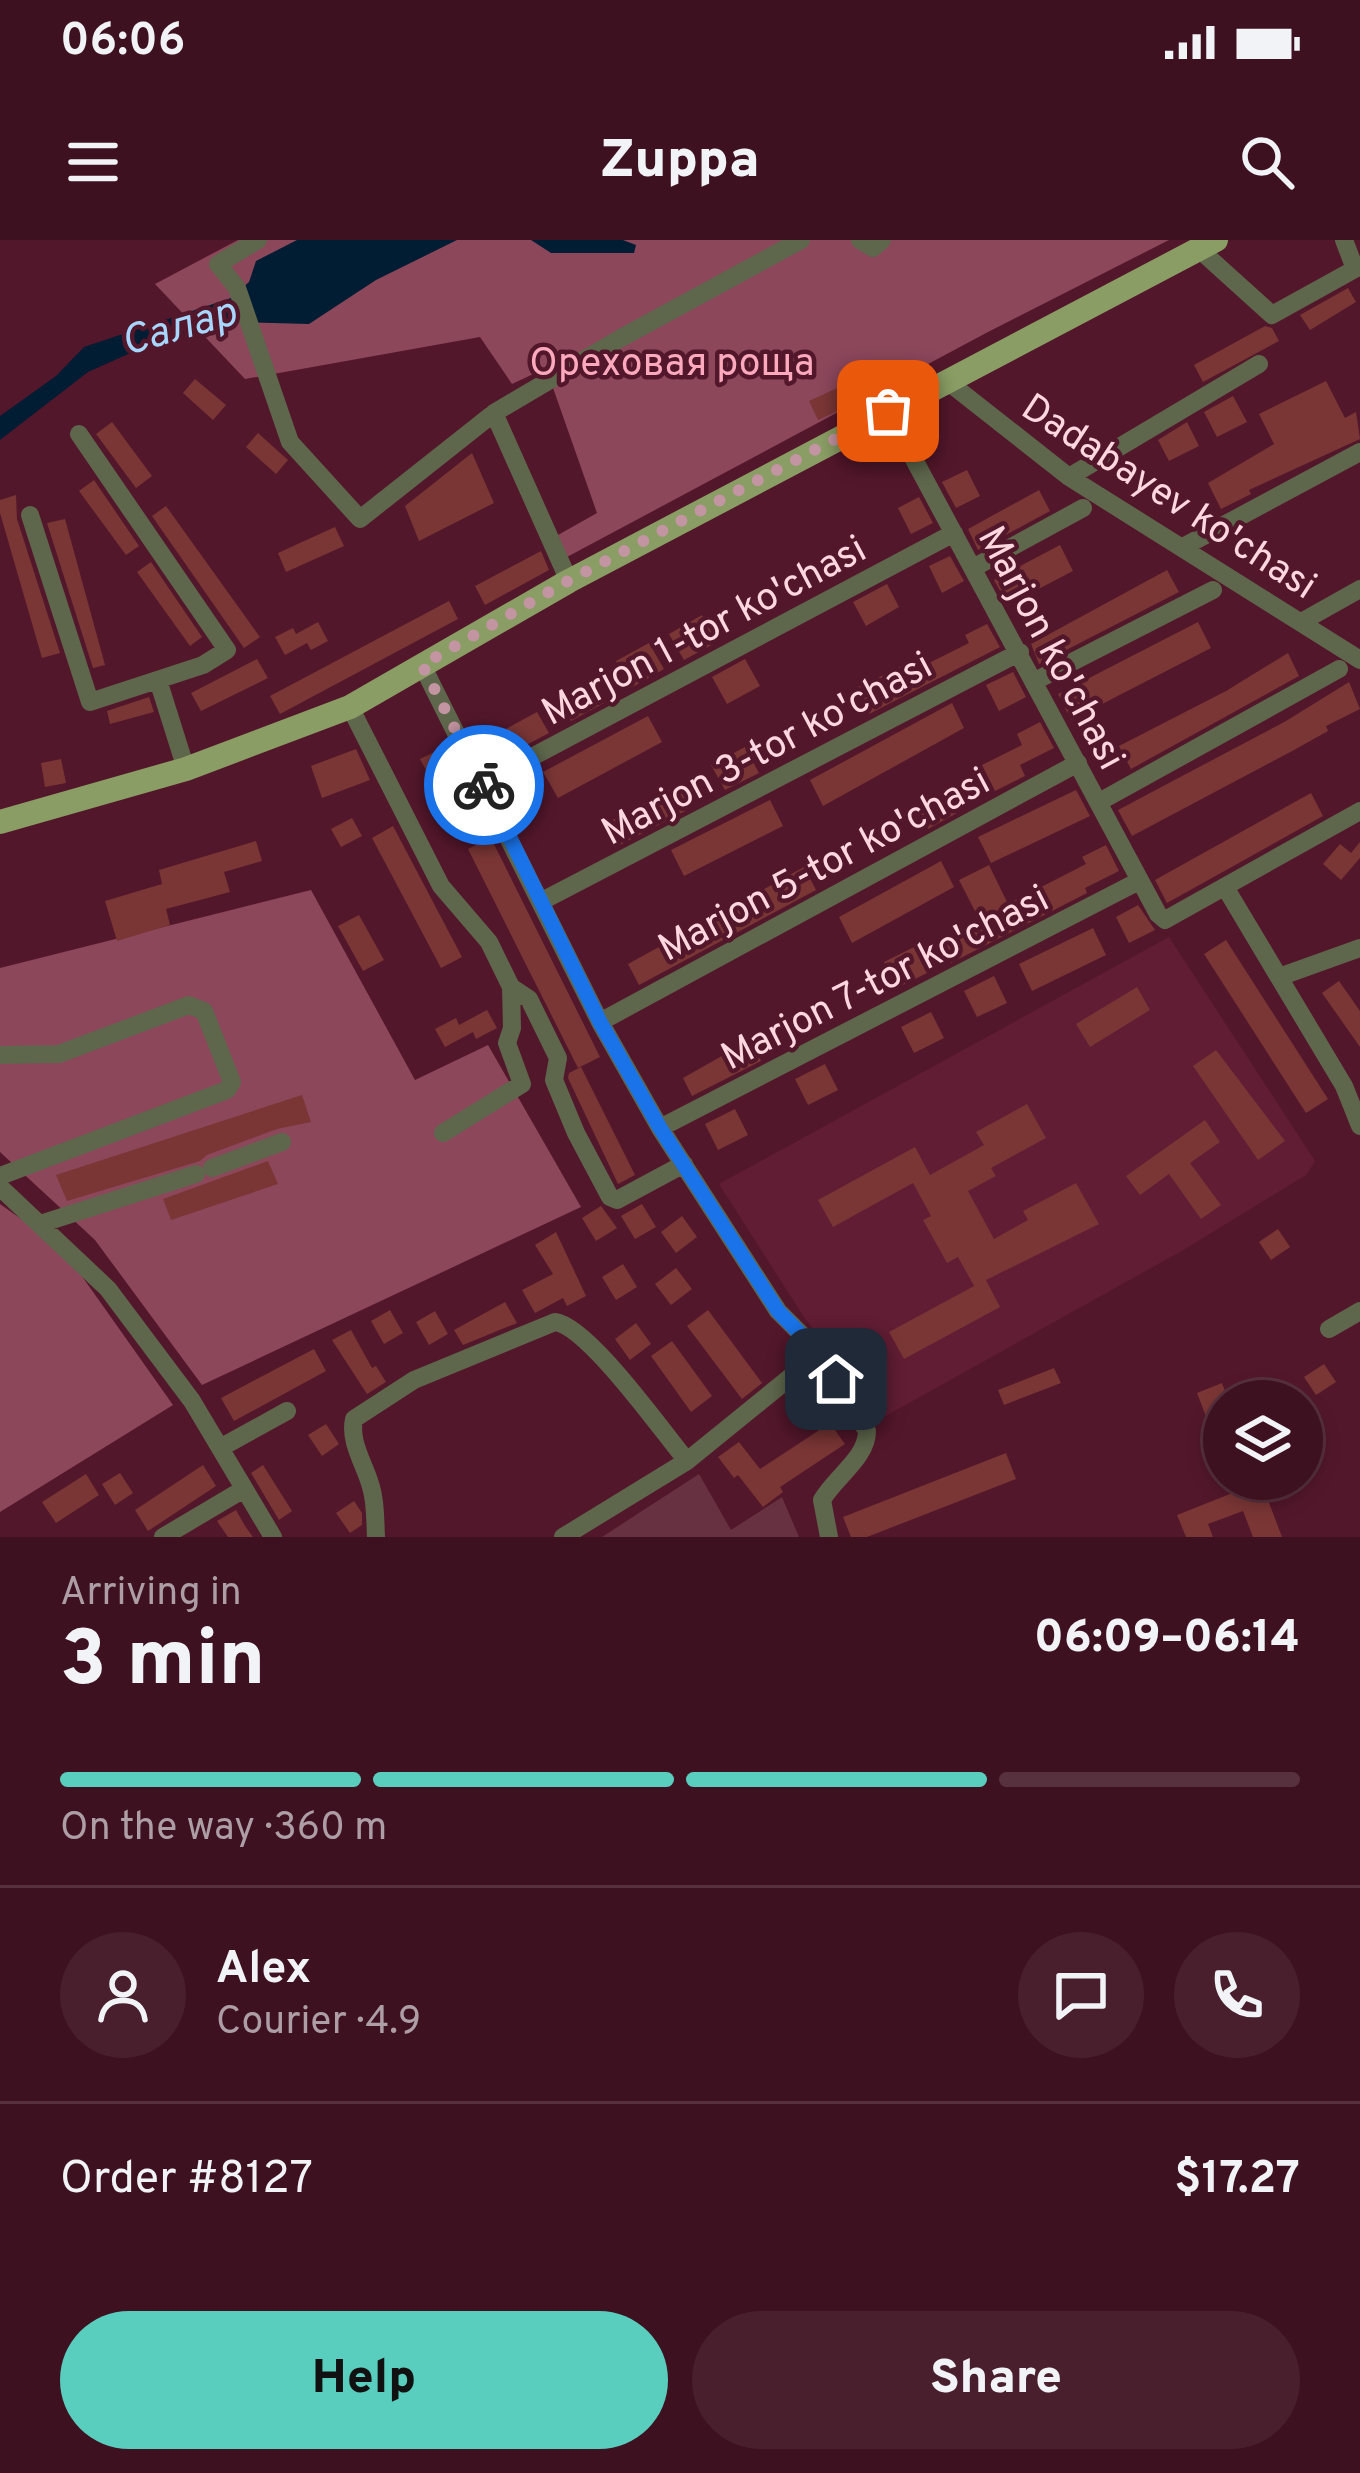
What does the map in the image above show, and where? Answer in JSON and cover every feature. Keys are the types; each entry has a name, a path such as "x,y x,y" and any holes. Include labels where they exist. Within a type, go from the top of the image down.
{"main road":[{"path":"0,822 186,769 350,707 568,581 1207,244"}],"street":[{"path":"258,240 218,264 237,288 290,442 360,519 494,413 801,240"},
{"path":"860,241 873,248 882,240"},
{"path":"1207,244 1272,314 1355,269 1344,240"},
{"path":"1069,477 1259,364"},
{"name":"Dadabayev ko'chasi","path":"947,381 1069,477 1360,660"},
{"name":"Marjon ko'chasi","path":"888,411 1158,914 1165,920 1225,887"},
{"path":"494,413 568,581"},
{"path":"30,515 90,702 203,665 227,650 80,434"},
{"path":"1184,547 1360,452"},
{"path":"973,568 1084,508"},
{"name":"Marjon 1-tor ko'chasi","path":"483,784 953,532"},
{"path":"1035,681 1213,590"},
{"path":"1303,621 1360,590"},
{"name":"Marjon 3-tor ko'chasi","path":"542,901 1019,652"},
{"path":"422,665 600,1022 660,1128 778,1311 820,1354 863,1423 868,1438 862,1452 833,1480 822,1500 829,1537"},
{"path":"1099,802 1339,669"},
{"path":"158,680 186,769"},
{"path":"350,707 441,886 489,942 511,987 512,1028 507,1042 522,1084 443,1133"},
{"name":"Marjon 5-tor ko'chasi","path":"600,1022 1078,763"},
{"path":"1360,811 1225,887 1352,1083 1360,1126"},
{"name":"Marjon 7-tor ko'chasi","path":"660,1128 1139,881"},
{"path":"1279,976 1360,948"},
{"path":"511,987 530,999 558,1058 554,1080 610,1198 617,1199 684,1164"},
{"path":"0,1055 59,1054 189,1005 204,1011 232,1082 227,1090 0,1176"},
{"path":"40,1224 282,1142"},
{"path":"0,1187 107,1288 192,1401 273,1537"},
{"path":"1329,1329 1360,1311"},
{"path":"376,1537 374,1502 352,1429 354,1419 415,1380 555,1322 571,1327 604,1359 686,1461"},
{"path":"563,1537 686,1461 820,1354"},
{"path":"220,1448 287,1411"},
{"path":"163,1537 244,1489"}],"shaded area":[{"path":"1169,937 1315,1161 1306,1175 1185,1249 882,1418 804,1317 719,1184"},
{"path":"699,1474 731,1530 782,1497 799,1537 602,1537"}],"green space":[{"name":"Ореховая роща","path":"238,240 1169,240 567,557 558,535 597,513 546,368 512,384 480,337 245,379 155,284"},
{"path":"311,890 415,1080 488,1045 581,1207 202,1385 95,1240 0,1152 0,968"},
{"path":"0,1204 62,1248 173,1405 0,1512"}],"water":[{"name":"Салар","path":"297,240 457,240 376,280 309,324 230,322 162,339 88,372 0,440 0,416 56,376 84,347 231,298 249,282 256,261"},
{"path":"531,240 623,240 636,245 634,253 551,253"}],"building":[{"path":"1348,288 1356,302 1310,330 1300,315"},
{"path":"1265,326 1272,328 1279,341 1203,382 1194,365"},
{"path":"868,374 877,393 818,420 809,401"},
{"path":"195,379 226,405 213,420 183,393"},
{"path":"1326,381 1345,418 1356,412 1360,439 1249,490 1251,494 1221,509 1208,483 1274,444 1259,414"},
{"path":"1233,396 1247,422 1217,437 1204,412"},
{"path":"112,422 152,476 136,488 96,434"},
{"path":"1187,422 1199,446 1169,461 1158,440"},
{"path":"258,433 288,460 276,474 246,447"},
{"path":"472,453 494,503 419,541 405,506"},
{"path":"967,470 980,496 956,508 942,482"},
{"path":"94,480 139,546 126,555 79,491"},
{"path":"1039,490 1050,511 978,550 968,529"},
{"path":"16,495 17,519 60,653 42,658 0,513 0,500"},
{"path":"919,497 933,523 911,534 898,508"},
{"path":"166,506 260,637 244,648 152,516"},
{"path":"65,519 105,665 93,668 47,523"},
{"path":"335,527 344,546 286,572 278,553"},
{"path":"1060,545 1073,571 1008,605 994,580"},
{"path":"541,551 549,570 485,605 475,586"},
{"path":"950,556 964,581 942,593 929,566"},
{"path":"151,562 202,637 190,646 137,572"},
{"path":"1167,570 1179,592 1039,664 1031,644"},
{"path":"887,584 899,607 866,626 853,602"},
{"path":"449,601 458,619 280,714 270,696"},
{"path":"702,615 717,642 684,660 669,634"},
{"path":"318,622 328,641 311,650 307,643 285,655 275,637 293,628 296,634"},
{"path":"1198,622 1211,648 1071,720 1058,694"},
{"path":"987,624 1000,647 869,714 856,688 923,656 927,664 969,643 965,635"},
{"path":"649,643 664,669 631,688 616,661"},
{"path":"1288,653 1299,676 1131,769 1119,746"},
{"path":"257,659 268,678 201,711 191,693"},
{"path":"745,659 760,686 727,704 712,677"},
{"path":"1013,672 1026,697 999,711 986,685"},
{"path":"592,680 604,703 571,721 559,699"},
{"path":"1349,682 1360,709 1294,750 1132,836 1118,810"},
{"path":"149,697 154,712 110,724 107,711"},
{"path":"952,703 964,728 823,806 810,780"},
{"path":"537,712 549,733 515,751 504,730"},
{"path":"648,716 662,742 558,798 543,772"},
{"path":"1040,722 1054,748 1020,765 1025,776 995,791 982,765 1022,745 1017,734"},
{"path":"447,746 481,815 457,827 420,759"},
{"path":"745,747 759,773 725,790 711,765"},
{"path":"356,749 370,780 322,798 311,766"},
{"path":"61,759 66,783 45,787 41,763"},
{"path":"678,785 691,808 620,845 607,823"},
{"path":"1076,790 1090,816 991,863 978,837"},
{"path":"946,791 957,813 928,829 916,806"},
{"path":"1311,793 1323,816 1167,903 1155,880"},
{"path":"770,800 783,826 684,876 671,850"},
{"path":"352,818 362,836 341,847 331,829"},
{"path":"393,826 462,957 441,968 372,838"},
{"path":"491,838 600,1057 578,1068 468,849"},
{"path":"256,841 262,861 224,872 230,892 166,909 170,925 117,941 105,901 162,884 159,870"},
{"path":"1360,842 1360,858 1341,880 1323,864 1340,844 1351,853"},
{"path":"1106,845 1119,871 1085,888 1087,893 951,963 939,939 979,919 959,880 989,865 1008,904 1086,864 1082,857"},
{"path":"941,861 954,887 852,943 839,917"},
{"path":"804,867 816,890 639,985 628,964"},
{"path":"1138,905 1155,930 1129,943 1116,917"},
{"path":"359,915 384,960 363,971 338,926"},
{"path":"1093,928 1106,955 1032,991 1019,964"},
{"path":"1226,940 1328,1099 1306,1113 1204,954"},
{"path":"914,947 927,973 897,988 884,962"},
{"path":"994,976 1007,1003 977,1017 964,991"},
{"path":"1339,981 1360,1011 1360,1047 1322,993"},
{"path":"1137,987 1150,1010 1090,1047 1076,1024"},
{"path":"487,1010 497,1028 476,1039 473,1032 445,1047 435,1029 456,1018 459,1025"},
{"path":"931,1012 944,1038 914,1053 901,1027"},
{"path":"750,1040 761,1061 692,1096 683,1078"},
{"path":"1216,1050 1285,1141 1258,1160 1193,1066"},
{"path":"825,1064 838,1090 808,1105 795,1079"},
{"path":"581,1067 635,1175 618,1184 568,1078"},
{"path":"302,1095 311,1122 277,1129 200,1161 67,1201 56,1175"},
{"path":"1027,1104 1046,1138 991,1168 996,1176 968,1191 994,1239 1028,1220 1023,1211 1076,1183 1099,1224 986,1280 1000,1307 904,1359 889,1332 974,1286 958,1257 947,1263 923,1220 931,1216 913,1183 833,1227 818,1200 915,1147 930,1175 984,1145 976,1132"},
{"path":"735,1109 748,1135 718,1150 705,1124"},
{"path":"1205,1120 1220,1142 1190,1163 1221,1205 1201,1219 1169,1174 1140,1195 1126,1176"},
{"path":"268,1161 278,1184 171,1220 163,1199"},
{"path":"642,1204 656,1227 635,1239 621,1216"},
{"path":"601,1206 617,1228 596,1241 582,1218"},
{"path":"682,1216 697,1237 676,1253 661,1232"},
{"path":"1278,1229 1290,1247 1271,1260 1259,1242"},
{"path":"556,1232 586,1296 567,1306 563,1298 535,1313 522,1290 553,1274 535,1245"},
{"path":"623,1264 637,1287 616,1300 602,1277"},
{"path":"676,1268 692,1289 671,1305 655,1284"},
{"path":"505,1302 517,1323 463,1345 454,1330"},
{"path":"390,1310 403,1333 384,1344 371,1321"},
{"path":"708,1310 762,1383 742,1399 687,1326"},
{"path":"435,1311 448,1334 429,1345 416,1322"},
{"path":"636,1323 651,1344 630,1360 615,1339"},
{"path":"351,1330 372,1368 376,1366 386,1382 367,1394 332,1340"},
{"path":"672,1341 712,1396 691,1412 651,1356"},
{"path":"314,1349 326,1371 234,1421 221,1398"},
{"path":"1324,1364 1336,1382 1323,1390 1323,1380 1304,1377"},
{"path":"1054,1368 1061,1383 1004,1405 998,1390"},
{"path":"830,1423 845,1444 780,1487 783,1492 763,1507 718,1457 739,1442 760,1469"},
{"path":"326,1424 339,1444 322,1456 308,1435"},
{"path":"1006,1453 1016,1479 867,1537 851,1537 843,1517"},
{"path":"203,1465 216,1486 148,1531 135,1510"},
{"path":"263,1465 292,1511 279,1520 251,1473"},
{"path":"120,1473 133,1493 115,1505 102,1484"},
{"path":"86,1474 99,1495 56,1523 42,1502"},
{"path":"1215,1500 1268,1500 1282,1537 1253,1537 1243,1511 1208,1524 1213,1537 1186,1537 1177,1515"},
{"path":"354,1501 362,1513 362,1525 350,1533 336,1513"},
{"path":"236,1510 253,1537 228,1537 217,1521"}],"way so far":[{"path":"484,785 422,665 568,581 888,411"}],"route":[{"path":"484,785 600,1022 660,1128 778,1311 820,1354 836,1379"}]}
